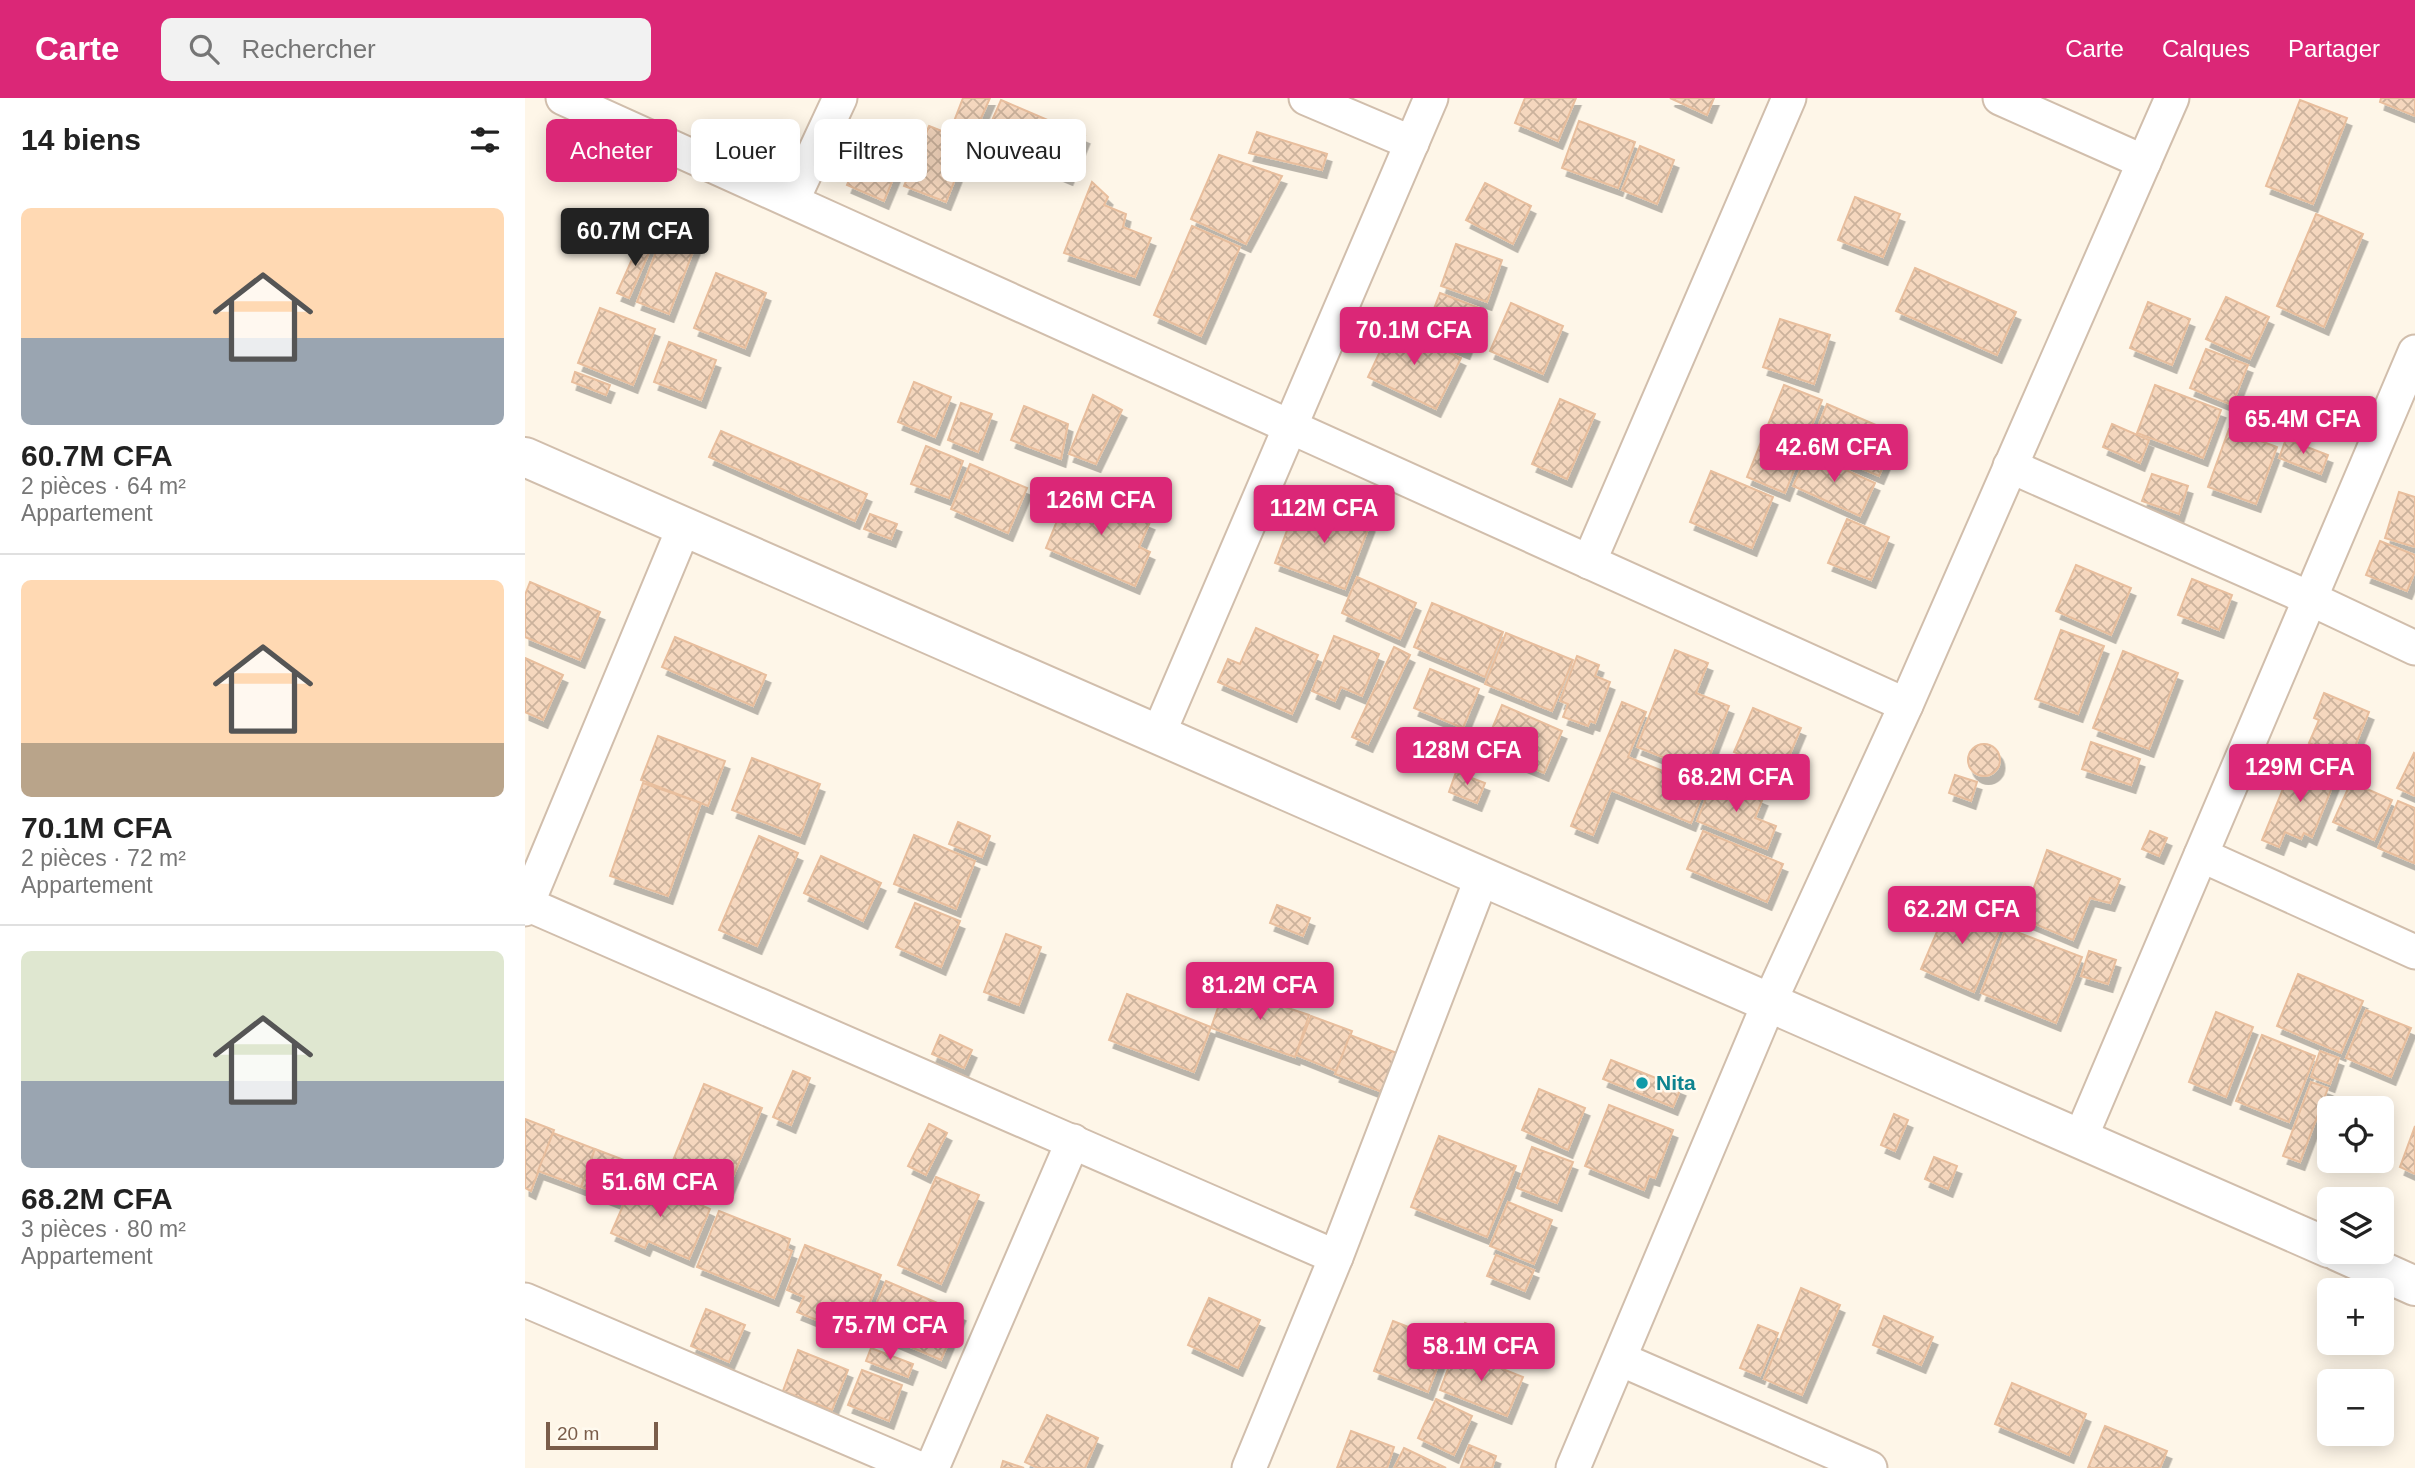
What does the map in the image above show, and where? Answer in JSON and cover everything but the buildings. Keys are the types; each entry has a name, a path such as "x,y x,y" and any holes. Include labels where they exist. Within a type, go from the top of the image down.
{"street":[{"path":"563,98 1906,705"},
{"path":"792,201 840,98"},
{"path":"1306,98 1412,144"},
{"path":"1158,735 1431,98"},
{"path":"1589,562 1789,98"},
{"path":"2000,98 2144,162"},
{"path":"1573,1468 1769,1003 1906,705 2172,98"},
{"path":"2080,1139 2415,352"},
{"path":"525,457 2317,1243"},
{"path":"2010,466 2309,598 2415,648"},
{"path":"684,527 526,907 1073,1141 1336,1257"},
{"path":"2201,855 2415,952"},
{"path":"1249,1468 1336,1257 1482,877"},
{"path":"932,1468 1073,1141"},
{"path":"2366,1264 2415,1286"},
{"path":"525,1300 918,1468"},
{"path":"1621,1359 1870,1468"}],"place":[{"name":"Nita","path":"1642,1083"}]}
